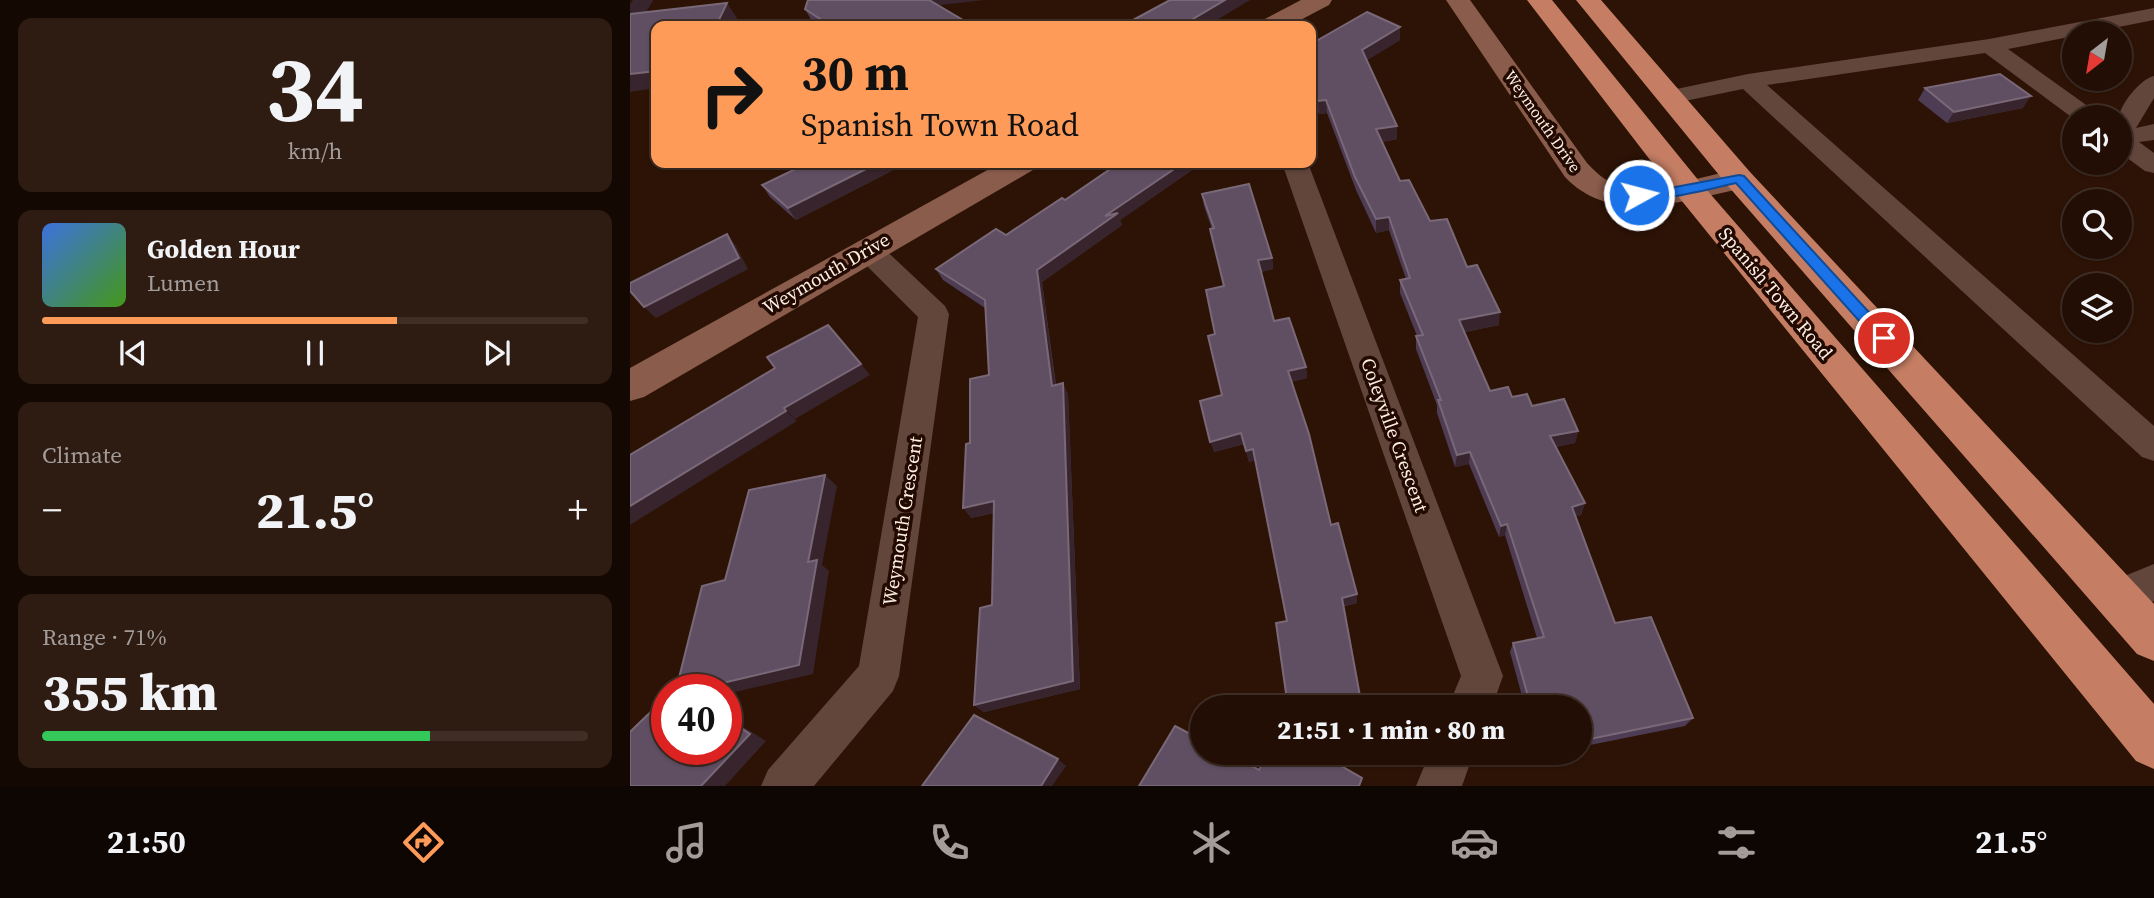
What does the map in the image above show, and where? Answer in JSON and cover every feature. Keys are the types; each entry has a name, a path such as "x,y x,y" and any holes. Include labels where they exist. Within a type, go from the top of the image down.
{"highway":[{"name":"Spanish Town Road","path":"1539,0 1688,188 2154,743"},
{"path":"1588,0 1739,179 2154,638"}],"street":[{"path":"1280,21 1320,0"},
{"name":"Weymouth Drive","path":"1458,0 1576,170 1593,187 1624,195 1654,195 1739,179"},
{"path":"1670,97 1748,81 1989,47 2154,14"},
{"path":"1989,47 2070,105"},
{"path":"1748,81 2154,447"},
{"path":"2132,116 2154,83"},
{"path":"2132,136 2154,132"},
{"path":"2132,148 2154,165"},
{"name":"Weymouth Drive","path":"630,386 867,249 1014,168"},
{"name":"Coleyville Crescent","path":"1298,168 1482,676 1475,695"},
{"name":"Weymouth Crescent","path":"784,786 878,676 934,314 867,249"},
{"path":"2119,597 2154,582"},
{"path":"1439,786 1447,765"}],"building":[{"path":"808,0 929,0 965,21 823,21 805,9"},
{"path":"1170,0 1225,0 1189,21 1131,21"},
{"path":"727,3 718,21 651,21 651,72 630,74 630,14"},
{"path":"1367,12 1400,27 1362,50 1397,126 1376,129 1400,181 1409,180 1430,221 1447,219 1467,267 1477,265 1500,312 1459,320 1490,391 1508,387 1512,397 1527,394 1532,406 1564,399 1578,431 1550,436 1585,503 1572,507 1615,623 1651,617 1693,718 1592,739 1592,695 1528,695 1513,643 1544,637 1507,524 1501,526 1470,452 1457,455 1438,400 1441,400 1416,336 1423,335 1400,280 1410,278 1389,217 1376,219 1355,177 1326,100 1318,101 1316,41"},
{"path":"2000,74 2031,96 1954,112 1925,88"},
{"path":"798,168 868,168 788,208 762,185"},
{"path":"1112,168 1176,168 1105,216 1118,213 1037,270 1052,386 1063,383 1073,681 974,705 980,608 992,605 994,501 963,508 966,444 970,443 970,379 989,375 985,300 936,269 996,229 1006,235 1062,198 1065,200"},
{"path":"1249,184 1272,258 1258,260 1274,321 1289,318 1306,367 1288,371 1309,434 1331,525 1338,523 1357,594 1342,598 1360,695 1286,695 1276,623 1287,621 1253,449 1246,451 1241,433 1210,442 1200,401 1222,395 1208,336 1215,334 1206,290 1224,286 1210,229 1214,228 1202,194"},
{"path":"727,234 739,258 644,307 630,291 630,283"},
{"path":"828,325 861,364 784,408 786,411 630,506 630,455 775,368 767,357"},
{"path":"825,475 808,562 817,560 799,665 742,678 742,674 680,674 702,586 725,580 749,490"},
{"path":"651,712 651,765 721,765 701,786 630,786 630,732"},
{"path":"974,715 1058,759 1041,786 922,786"},
{"path":"1175,726 1190,734 1190,765 1250,765 1259,770 1262,765 1340,765 1362,778 1359,786 1139,786"},
{"path":"742,729 750,734 742,742"}],"route":[{"path":"1639,195 1654,195 1739,179 1884,338"}]}
